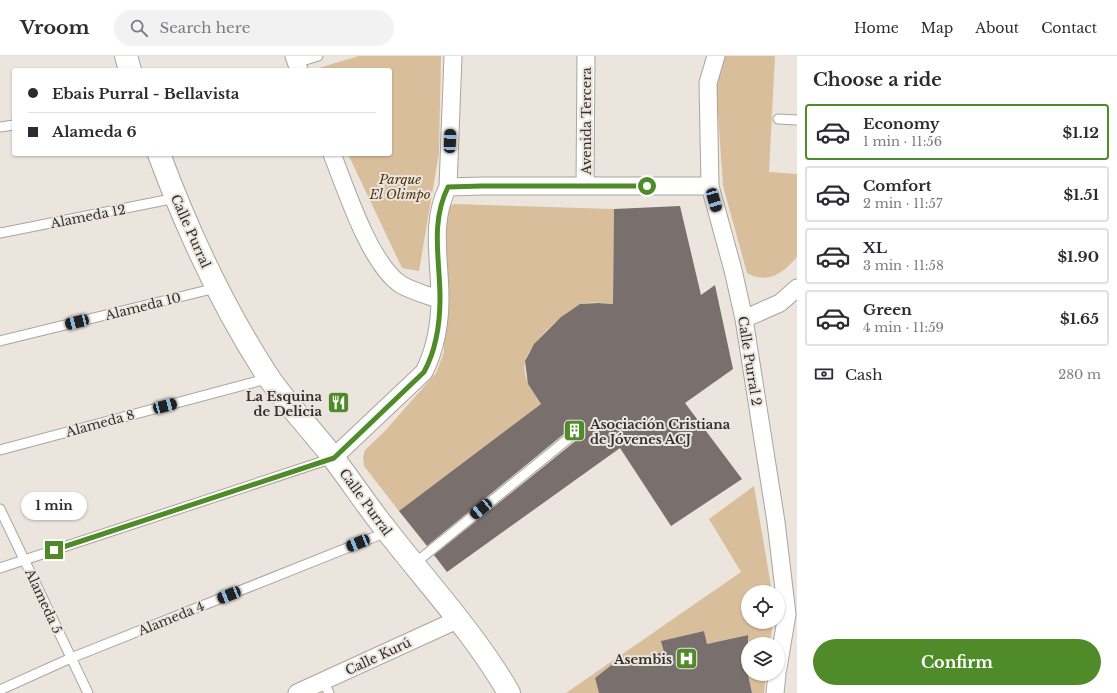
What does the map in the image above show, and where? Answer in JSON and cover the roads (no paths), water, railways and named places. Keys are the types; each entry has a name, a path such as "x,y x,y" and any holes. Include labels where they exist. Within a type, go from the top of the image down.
{"street":[{"path":"126,56 129,68"},
{"path":"334,458 424,372 433,356 440,300 437,220 440,202 448,187 453,56"},
{"name":"Avenida Tercera","path":"585,186 586,56"},
{"name":"Calle Purral 2","path":"716,56 708,83 710,186 733,270 744,319 792,617 785,642"},
{"name":"Calle Purral","path":"160,156 176,198 216,288 270,378 334,458 387,532 459,619 509,693"},
{"path":"333,156 365,238 385,268 400,284 440,300"},
{"path":"448,187 710,186"},
{"path":"744,319 780,303 797,288"},
{"name":"Calle Kurú","path":"297,693 326,687 459,619"},
{"path":"775,693 776,681"}],"lane":[{"path":"296,63 318,56"},
{"path":"778,120 797,120"},
{"path":"0,127 12,125"},
{"name":"Alameda 12","path":"0,234 176,198"},
{"name":"Alameda 10","path":"0,341 216,288"},
{"name":"Alameda 8","path":"0,450 270,378"},
{"path":"414,564 574,434"},
{"path":"0,568 334,458"},
{"name":"Alameda 5","path":"0,509 88,693"},
{"name":"Alameda 4","path":"0,690 71,658 387,532"}],"place":[{"name":"La Esquina de Delicia","path":"338,403"},
{"name":"Asociación Cristiana de Jóvenes ACJ","path":"575,431"},
{"name":"Asembis","path":"687,659"}],"park label":[{"name":"Parque El Olimpo","path":"400,186"}]}
